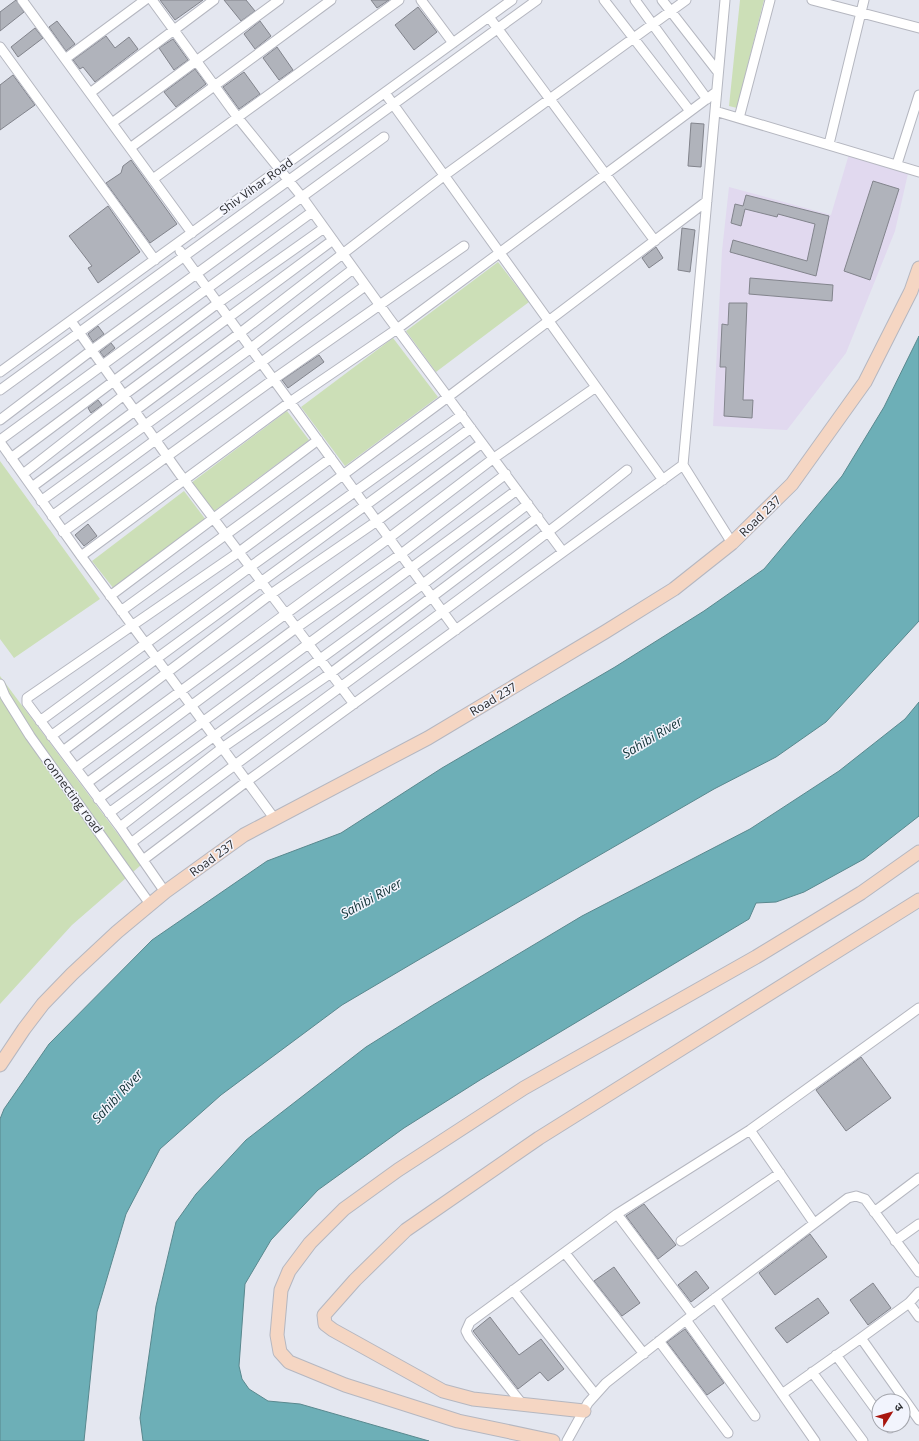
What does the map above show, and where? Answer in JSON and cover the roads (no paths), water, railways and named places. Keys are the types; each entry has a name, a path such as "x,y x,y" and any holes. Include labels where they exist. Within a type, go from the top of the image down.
{"street":[{"path":"65,59 145,0"},
{"path":"152,0 238,118 302,198 380,306 563,552"},
{"path":"90,93 214,0"},
{"path":"112,123 279,0"},
{"path":"130,148 331,0"},
{"path":"153,179 399,0"},
{"path":"421,0 454,43"},
{"name":"Shiv Vihar Road","path":"0,372 512,0"},
{"path":"0,390 80,334 287,180 537,0"},
{"path":"604,0 690,111"},
{"path":"635,0 707,99"},
{"path":"662,0 718,72"},
{"path":"32,487 240,333 342,253 445,176 686,0"},
{"path":"725,0 683,465 732,543"},
{"path":"739,118 770,0"},
{"path":"812,0 919,28"},
{"path":"829,144 864,0"},
{"path":"26,1 65,59 192,233"},
{"path":"489,17 655,241"},
{"path":"0,47 155,260"},
{"path":"385,92 663,480"},
{"path":"81,556 290,402 397,328 499,251 716,92"},
{"path":"897,164 919,95"},
{"path":"715,111 897,164 919,172"},
{"path":"0,420 92,350 384,137"},
{"path":"165,892 120,827 27,703 26,698 239,552 448,397 707,201"},
{"path":"274,818 63,532 0,441 312,212"},
{"path":"11,458 218,303 324,228"},
{"path":"23,474 124,395 230,318 333,240"},
{"path":"176,244 456,630"},
{"path":"63,532 274,379 464,246"},
{"name":"Road 237","path":"0,1065 43,1004 95,953 165,892 244,834 428,738 612,629 674,589 732,543 792,484 865,382 910,290 919,268"},
{"path":"41,501 251,348 353,269"},
{"path":"52,516 155,439 366,286"},
{"path":"71,321 184,480 354,704"},
{"path":"76,768 181,693 390,538 494,458 596,387"},
{"path":"40,721 355,491 462,416"},
{"path":"51,736 471,428"},
{"path":"110,596 318,440"},
{"path":"63,751 271,594 377,521 482,443"},
{"path":"121,610 332,458"},
{"path":"143,860 246,782 683,465"},
{"path":"131,843 234,765 549,533 627,470"},
{"path":"87,783 296,628 401,554 506,474"},
{"path":"98,798 517,490"},
{"path":"109,812 423,584 528,504"},
{"path":"120,827 222,748 331,673 538,518"},
{"name":"connecting road","path":"0,684 5,696 30,736 150,904"},
{"path":"553,1441 458,1421 345,1385 288,1362 280,1352 277,1335 281,1290 284,1279 310,1243 344,1209 398,1170 524,1088 756,957 861,893 919,852"},
{"path":"584,1411 474,1399 443,1391 333,1330 325,1324 324,1315 355,1280 406,1230 539,1138 919,900"},
{"path":"523,1405 466,1331 467,1326 476,1317 617,1214 750,1130 919,1008"},
{"path":"750,1130 814,1223"},
{"path":"681,1241 780,1174"},
{"path":"874,1212 919,1178"},
{"path":"567,1441 595,1394 606,1383 689,1317 814,1223 853,1196 862,1197 919,1272"},
{"path":"617,1214 689,1317 755,1416"},
{"path":"895,1241 919,1224"},
{"path":"565,1252 644,1354"},
{"path":"513,1290 595,1394"},
{"path":"782,1394 909,1303 919,1292"},
{"path":"716,1298 815,1441"},
{"path":"909,1303 919,1316"},
{"path":"861,1338 919,1420"},
{"path":"659,1341 728,1433"},
{"path":"836,1355 871,1403"},
{"path":"812,1372 863,1441"}],"water":[{"name":"Sahibi River","path":"919,336 919,621 826,722 776,757 714,789 342,1005 221,1095 160,1149 126,1214 97,1312 84,1441 0,1441 0,1119 4,1109 49,1044 152,940 267,861 341,833 442,768 615,667 704,611 764,569 842,476 884,407"},
{"path":"919,702 919,816 864,859 804,892 776,902 756,903 749,919 480,1080 404,1128 318,1190 271,1240 245,1284 239,1366 242,1379 249,1389 268,1401 300,1404 429,1441 143,1441 140,1418 156,1306 176,1222 196,1194 246,1140 366,1047 433,1005 582,916 750,829 839,771 905,719"}]}
